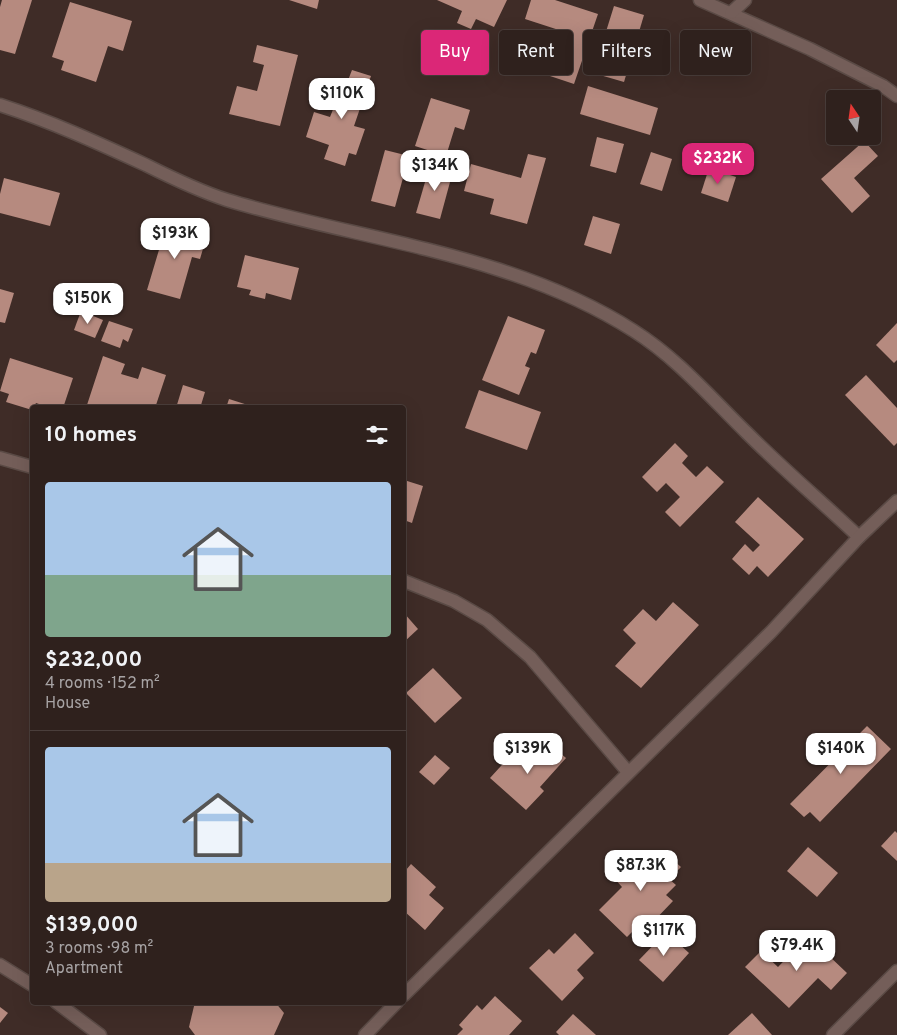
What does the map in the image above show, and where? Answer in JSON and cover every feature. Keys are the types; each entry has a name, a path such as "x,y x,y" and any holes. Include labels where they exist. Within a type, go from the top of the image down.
{"street":[{"path":"700,0 851,70 883,86 897,96"},
{"path":"731,13 745,0"},
{"path":"0,105 56,125 173,180 225,199 318,225 495,268 556,291 603,313 652,343 696,382 749,435 859,537"},
{"path":"0,458 30,466"},
{"path":"406,993 771,632 859,537 897,501"},
{"path":"406,582 454,601 488,620 530,657 628,772"},
{"path":"0,965 30,984"},
{"path":"833,1035 897,971"},
{"path":"60,1005 100,1035"},
{"path":"365,1035 393,1005"}],"building":[{"path":"2,0 32,0 15,54 0,50 0,7"},
{"path":"289,0 319,0 317,9"},
{"path":"437,0 507,0 494,27 476,19 471,29 457,23 462,11"},
{"path":"531,0 555,0 598,14 593,30 583,30 583,58 574,84 550,76 573,75 573,30 559,30 525,19"},
{"path":"70,2 132,21 123,51 108,46 96,82 61,70 64,61 52,57"},
{"path":"614,6 644,15 640,30 606,30"},
{"path":"257,45 298,55 280,126 229,114 237,86 257,91 264,65 253,62"},
{"path":"352,70 371,76 354,126 365,129 356,155 349,153 345,166 324,159 329,145 306,137 314,112 330,117 334,107 327,105 334,84 345,88"},
{"path":"600,75 626,75 624,82"},
{"path":"588,86 658,108 650,135 580,114"},
{"path":"431,98 470,110 464,130 455,127 446,156 415,146"},
{"path":"597,137 624,144 616,173 590,166"},
{"path":"859,145 868,145 878,156 854,178 870,196 852,213 821,179"},
{"path":"385,150 409,156 395,207 371,201"},
{"path":"651,152 672,159 662,191 640,184"},
{"path":"528,154 546,158 527,224 490,214 494,199 464,191 471,164 521,178"},
{"path":"430,165 453,171 440,219 416,213"},
{"path":"709,168 736,177 728,202 701,193"},
{"path":"4,178 60,193 50,226 0,213 0,194"},
{"path":"593,216 620,224 611,254 584,245"},
{"path":"167,223 207,235 200,259 192,257 180,299 147,290"},
{"path":"245,255 299,268 291,300 266,293 265,299 249,295 251,290 237,287"},
{"path":"0,289 14,293 5,323 0,322"},
{"path":"81,311 103,320 95,338 74,330"},
{"path":"508,316 545,330 536,354 531,352 525,366 530,368 519,395 482,380"},
{"path":"109,321 133,329 128,342 123,339 120,348 101,341"},
{"path":"897,323 897,360 894,363 876,345"},
{"path":"103,356 125,364 121,374 138,379 142,367 166,375 156,405 87,405"},
{"path":"10,358 73,378 64,405 42,405 36,403 35,405 30,405 30,409 6,402 9,394 0,391"},
{"path":"866,375 897,408 897,443 894,446 845,395"},
{"path":"183,385 205,392 201,405 177,405"},
{"path":"479,390 541,412 527,450 465,428"},
{"path":"229,399 248,405 227,405"},
{"path":"675,443 688,456 682,463 696,477 707,466 724,482 680,527 665,512 680,497 666,483 657,492 642,477"},
{"path":"406,481 423,486 412,523 406,521"},
{"path":"758,497 804,539 768,577 757,566 749,575 732,559 745,544 753,552 760,545 735,522"},
{"path":"673,602 699,625 641,688 615,666 636,643 623,630 643,609 656,621"},
{"path":"406,615 418,629 406,640"},
{"path":"433,668 462,698 435,723 406,693"},
{"path":"867,726 891,749 820,822 810,812 804,817 790,804"},
{"path":"546,741 566,758 540,787 544,791 526,810 490,778 511,755 524,766"},
{"path":"435,755 450,768 434,785 419,772"},
{"path":"895,831 897,833 897,861 881,846"},
{"path":"808,847 838,873 817,897 787,871"},
{"path":"639,851 653,864 664,852 681,867 669,879 676,885 666,895 673,901 650,925 645,919 627,937 599,910 622,887 613,877"},
{"path":"411,864 436,887 429,895 444,908 425,930 406,913 406,870"},
{"path":"666,932 689,953 663,982 639,960"},
{"path":"575,933 594,953 577,970 584,978 562,1001 529,968 549,949 554,954"},
{"path":"808,936 847,973 831,990 818,978 789,1008 745,967 761,951 778,967"},
{"path":"495,996 522,1021 509,1035 457,1035 463,1029 459,1025 477,1005 482,1010"},
{"path":"194,1005 277,1005 284,1013 274,1035 195,1035 189,1027"},
{"path":"0,1007 8,1013 0,1023"},
{"path":"752,1013 772,1035 728,1035"},
{"path":"573,1014 596,1035 559,1035 556,1032"}]}
